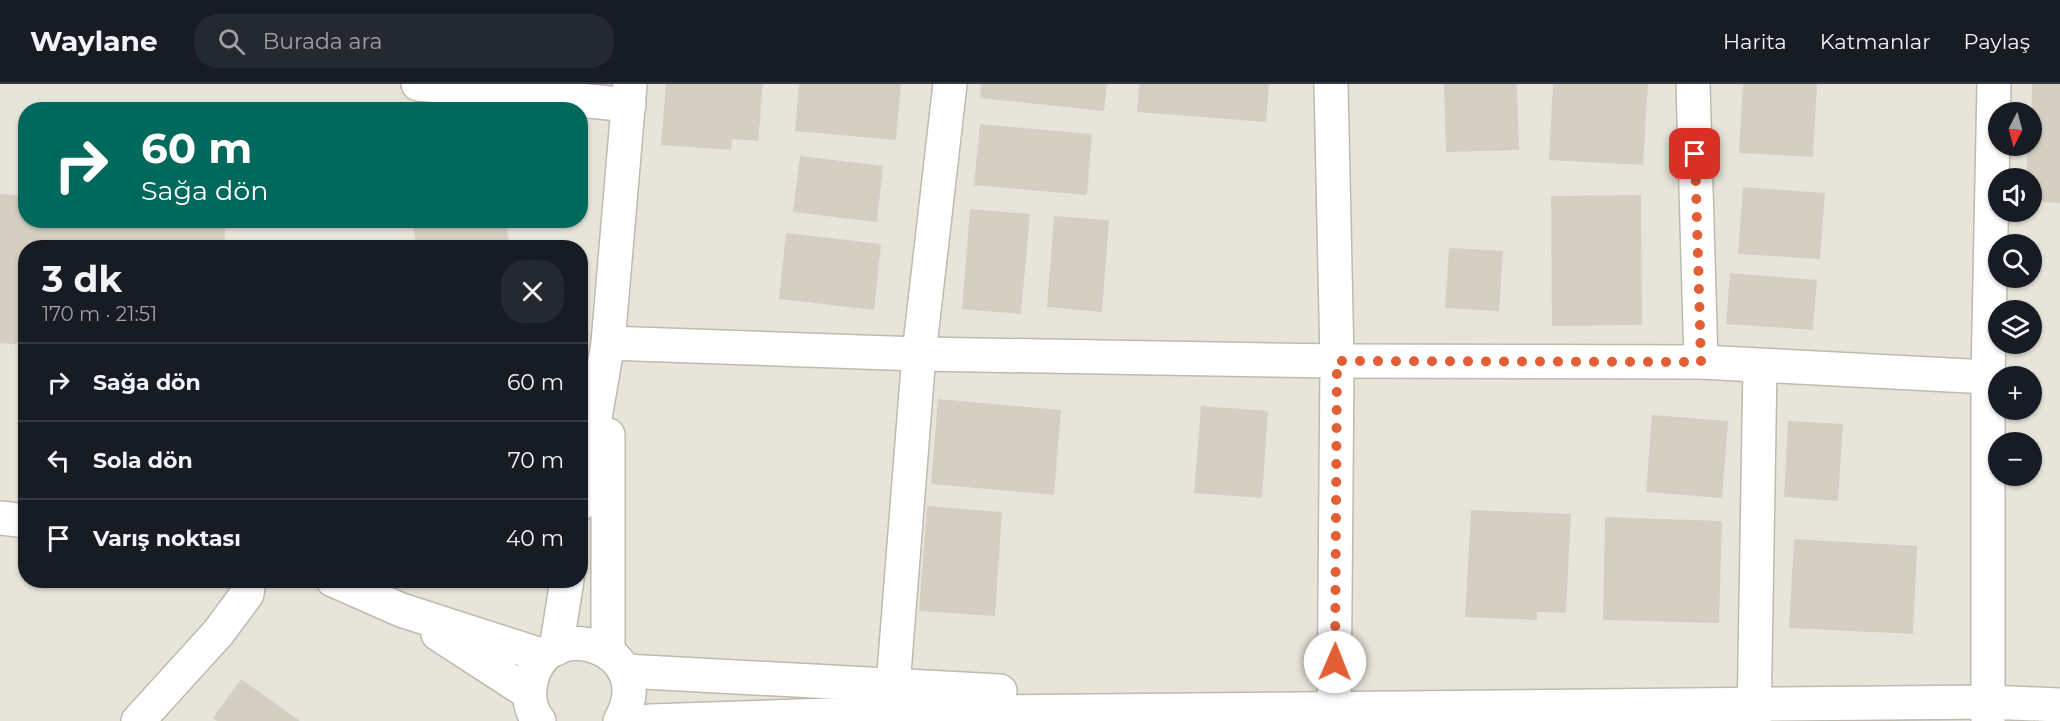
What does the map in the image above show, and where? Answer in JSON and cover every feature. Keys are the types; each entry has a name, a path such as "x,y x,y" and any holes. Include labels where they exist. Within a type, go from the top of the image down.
{"street":[{"path":"418,84 629,94 608,344 588,458"},
{"path":"891,706 919,354 950,84"},
{"path":"1331,84 1337,361 1334,715"},
{"path":"1692,84 1701,362"},
{"path":"1988,366 1994,84"},
{"path":"608,344 919,354 1337,361 1701,362 1988,377"},
{"path":"608,344 616,661 629,698 620,721"},
{"path":"1754,713 1760,366"},
{"path":"1988,420 1988,711"},
{"path":"0,518 18,520"},
{"path":"138,721 218,633 247,594 248,588"},
{"path":"351,588 401,610 550,652 582,643 616,661 891,706"},
{"path":"534,713 534,673 550,652 565,588"},
{"path":"401,610 534,713"},
{"path":"650,721 891,706 1334,715 1988,711 2060,705"}],"shaded area":[{"path":"0,84 2060,84 2060,721 0,721"}],"building":[{"path":"666,84 763,84 758,141 732,139 731,150 661,145"},
{"path":"799,84 901,84 896,140 795,131"},
{"path":"981,84 1107,84 1104,111 980,98"},
{"path":"1139,84 1269,84 1266,122 1137,112"},
{"path":"1444,84 1517,84 1519,150 1446,152"},
{"path":"1553,84 1648,84 1643,165 1549,160"},
{"path":"1743,84 1817,84 1813,157 1739,153"},
{"path":"2032,84 2060,84 2060,203 2042,202 2042,168 2027,168 2027,156 2042,156 2042,102 2032,102"},
{"path":"980,124 1092,134 1087,195 974,185"},
{"path":"800,156 883,166 877,222 793,212"},
{"path":"1743,187 1825,193 1820,259 1738,254"},
{"path":"0,194 18,195 18,228 225,228 225,240 18,240 18,344 0,343"},
{"path":"1641,195 1642,325 1552,326 1551,196"},
{"path":"970,209 1030,214 1021,314 962,309"},
{"path":"1054,216 1109,220 1102,312 1047,307"},
{"path":"413,228 506,228 509,240 416,240"},
{"path":"786,233 881,244 874,310 779,299"},
{"path":"1449,248 1503,251 1499,311 1445,308"},
{"path":"1730,273 1817,280 1813,330 1726,324"},
{"path":"938,399 1061,410 1054,495 931,484"},
{"path":"1201,406 1268,411 1262,498 1194,493"},
{"path":"1652,415 1728,421 1722,498 1646,492"},
{"path":"1788,421 1843,424 1838,501 1784,497"},
{"path":"927,506 1002,512 995,616 919,611"},
{"path":"1471,510 1571,514 1566,613 1537,612 1537,620 1465,617"},
{"path":"1605,517 1722,521 1719,623 1603,620"},
{"path":"1794,539 1917,546 1913,634 1789,628"},
{"path":"241,679 300,721 217,721 213,718"}],"route":[{"path":"1335,662 1337,361 1701,362 1695,154"}]}
